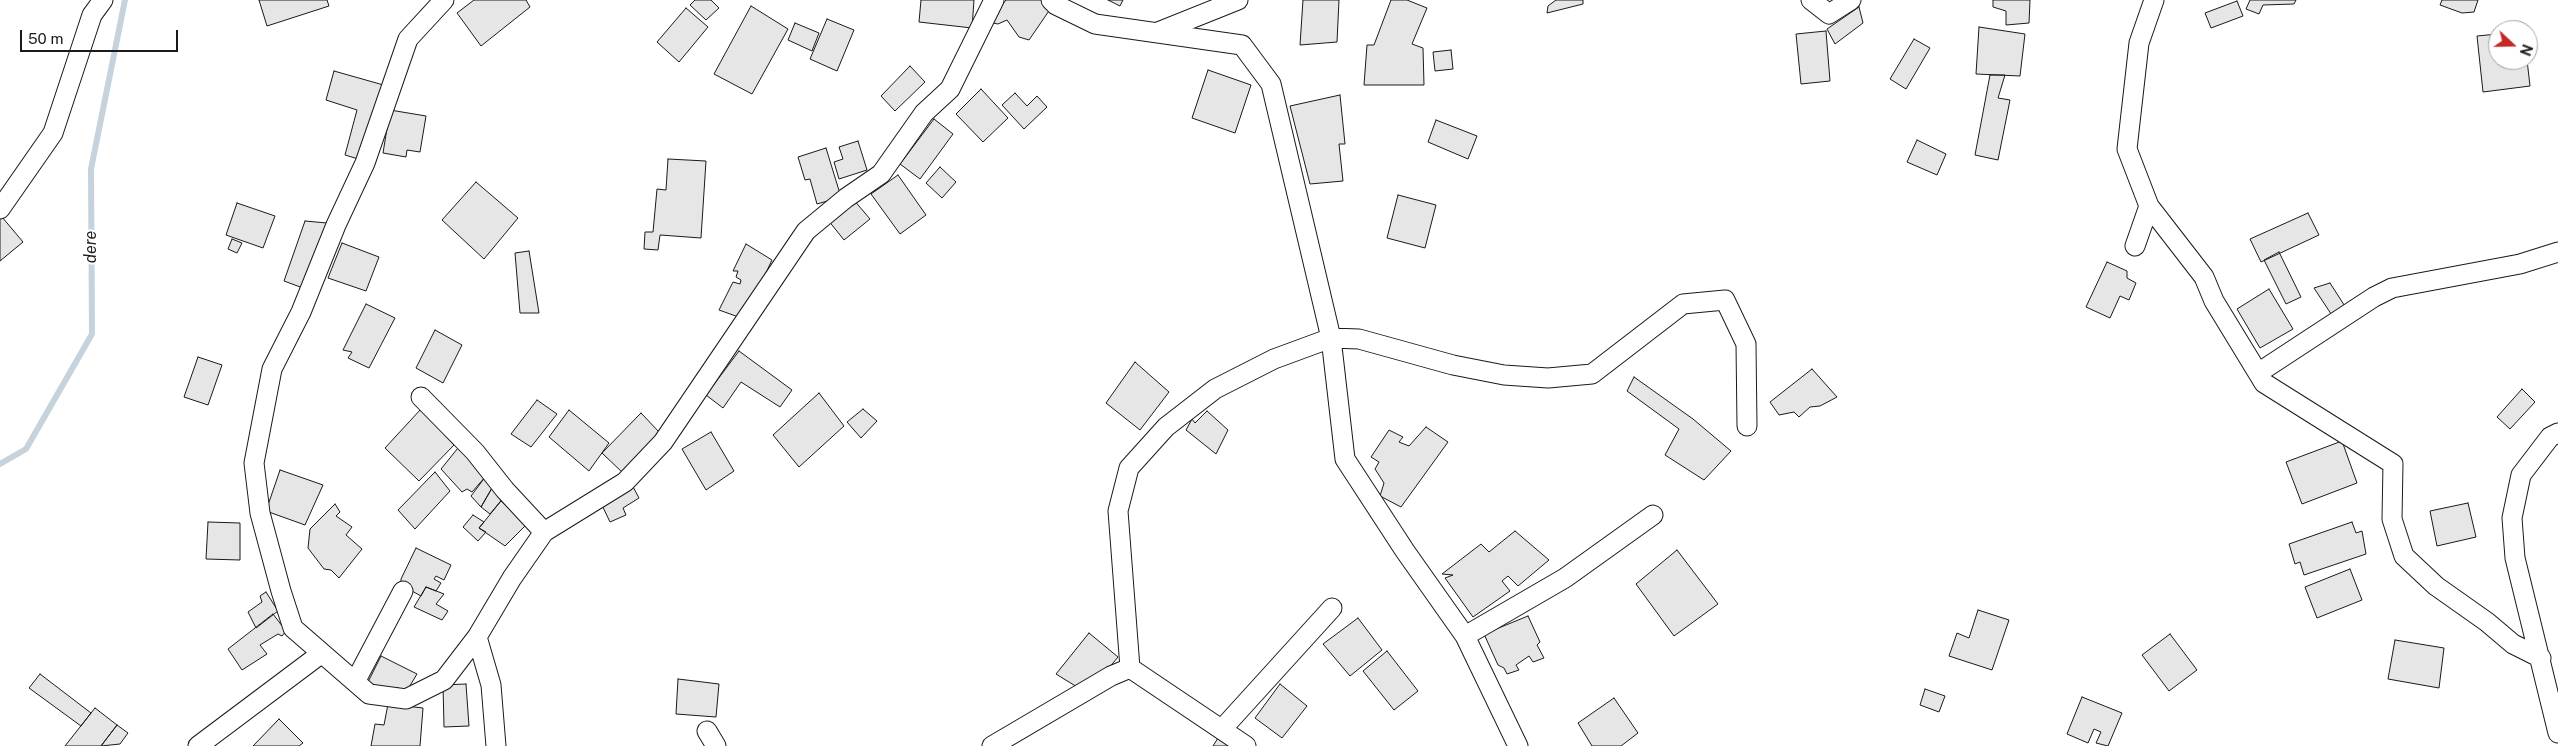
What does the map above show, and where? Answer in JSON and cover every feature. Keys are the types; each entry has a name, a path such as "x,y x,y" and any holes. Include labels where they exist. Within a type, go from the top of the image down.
{"street":[{"path":"0,209 53,133 92,15 103,0"},
{"path":"444,0 408,39 365,163 336,225 292,334 272,369 254,463 260,513 280,591 293,628 369,694 406,699 444,680 477,637 512,578 544,532 625,482 663,442 806,231 846,198 881,174 924,113 950,89 994,0"},
{"path":"1051,0 1056,5 1094,24 1242,45 1271,84 1332,338 1345,459 1405,551 1466,636 1518,746"},
{"path":"1158,32 1238,0"},
{"path":"1811,0 1829,14 1851,0"},
{"path":"2154,0 2139,42 2127,149 2149,206 2204,277 2214,301 2264,383 2392,464 2392,519 2404,556 2436,586 2487,622 2513,644 2540,658"},
{"path":"2135,246 2149,206"},
{"path":"2258,373 2374,297 2392,288 2520,264 2558,252"},
{"path":"1130,668 1118,511 1129,468 1166,427 1215,389 1274,359 1332,338 1359,339 1454,365 1504,375 1548,378 1592,374 1683,304 1726,300 1746,344 1747,426"},
{"path":"421,397 475,452 505,490 544,532"},
{"path":"2558,433 2550,437 2521,475 2512,518 2515,558 2558,733"},
{"path":"1466,636 1565,578 1653,515"},
{"path":"355,682 403,591"},
{"path":"1223,728 1332,608"},
{"path":"477,637 491,685 496,746"},
{"path":"198,746 322,653"},
{"path":"1130,668 1223,728 1246,746"},
{"path":"992,746 1111,676 1130,668"}],"building":[{"path":"259,0 327,0 329,6 267,26"},
{"path":"474,0 526,0 530,7 481,46 457,13"},
{"path":"695,0 711,0 719,8 706,20 690,5"},
{"path":"921,0 974,0 972,28 919,22"},
{"path":"1006,0 1047,0 1053,5 1029,40 1019,37 1007,20 998,24 989,22"},
{"path":"1108,0 1123,0 1120,6"},
{"path":"1303,0 1339,0 1337,42 1300,45"},
{"path":"1391,0 1407,0 1427,8 1412,44 1423,48 1424,85 1364,85 1367,45 1374,45"},
{"path":"1556,0 1583,0 1583,4 1547,13 1548,6"},
{"path":"1993,0 2030,0 2029,23 2006,25 2006,11 1993,7"},
{"path":"2250,0 2296,0 2294,4 2263,5 2259,14 2246,9"},
{"path":"2442,0 2478,0 2474,12 2462,13 2440,5"},
{"path":"2237,1 2243,16 2211,28 2205,13"},
{"path":"751,6 788,29 752,94 714,74"},
{"path":"1859,7 1863,23 1835,44 1827,29"},
{"path":"686,8 708,27 679,62 657,42"},
{"path":"827,19 854,30 837,71 810,59"},
{"path":"795,23 819,33 812,51 788,40"},
{"path":"1979,27 2025,34 2020,76 1976,74"},
{"path":"1826,31 1830,81 1801,84 1796,34"},
{"path":"2488,35 2488,70 2528,70 2530,86 2483,92 2477,36"},
{"path":"1914,39 1930,48 1906,89 1890,79"},
{"path":"1451,50 1453,69 1435,71 1433,52"},
{"path":"910,66 925,82 895,111 881,96"},
{"path":"1208,70 1251,85 1235,133 1192,118"},
{"path":"334,71 387,86 365,161 345,155 357,110 326,100"},
{"path":"1990,75 2005,75 1998,98 2010,100 1998,160 1975,155"},
{"path":"981,89 1008,118 983,142 956,114"},
{"path":"1015,93 1027,106 1037,96 1047,107 1024,129 1002,105"},
{"path":"1340,95 1345,144 1339,144 1343,181 1310,184 1290,106"},
{"path":"390,110 426,116 420,152 407,150 406,157 383,153"},
{"path":"934,119 953,134 920,179 900,164"},
{"path":"1436,120 1477,136 1468,159 1428,142"},
{"path":"1917,140 1946,154 1937,175 1907,162"},
{"path":"858,141 867,170 839,179 834,162 843,159 839,147"},
{"path":"826,148 841,197 817,204 810,179 805,180 798,157"},
{"path":"668,159 706,161 701,238 660,235 658,250 644,249 645,232 653,232 657,189 666,190"},
{"path":"940,167 956,182 942,198 926,183"},
{"path":"898,175 926,215 900,234 871,194"},
{"path":"476,182 518,218 484,259 442,220"},
{"path":"1398,195 1436,205 1425,248 1387,238"},
{"path":"853,199 870,219 844,240 828,220"},
{"path":"237,203 275,216 263,248 226,235"},
{"path":"2308,213 2319,235 2261,262 2250,239"},
{"path":"2,217 23,242 0,261 0,218"},
{"path":"305,221 327,223 303,288 284,281"},
{"path":"232,239 242,243 237,253 228,249"},
{"path":"342,243 379,257 366,291 328,278"},
{"path":"746,244 772,260 744,319 719,310 733,282 740,284 741,280 736,277 738,271 733,271"},
{"path":"529,251 539,313 520,313 515,253"},
{"path":"2279,252 2301,297 2286,304 2264,260"},
{"path":"2107,262 2127,271 2127,278 2136,283 2129,300 2120,296 2110,318 2086,307"},
{"path":"2330,283 2348,311 2335,320 2314,288"},
{"path":"2269,289 2293,329 2260,348 2237,309"},
{"path":"366,304 395,318 369,368 348,358 352,352 343,350"},
{"path":"435,330 462,345 443,383 416,368"},
{"path":"739,351 792,390 780,407 741,382 723,408 706,395"},
{"path":"198,357 222,365 208,405 184,397"},
{"path":"1135,362 1169,392 1140,430 1106,403"},
{"path":"1812,369 1837,397 1820,406 1810,407 1799,417 1794,412 1779,415 1770,402"},
{"path":"1634,377 1693,419 1731,451 1704,480 1665,455 1679,429 1627,391"},
{"path":"2522,389 2535,402 2510,429 2497,417"},
{"path":"819,393 844,426 799,467 773,435"},
{"path":"537,400 557,414 531,447 511,434"},
{"path":"421,409 454,445 419,481 385,448"},
{"path":"863,409 877,421 861,438 847,422"},
{"path":"569,410 609,443 589,471 549,437"},
{"path":"1207,411 1228,430 1216,454 1186,430 1192,419 1195,423"},
{"path":"641,413 660,433 623,473 602,453"},
{"path":"1426,427 1448,442 1401,507 1380,496 1384,483 1375,469 1379,462 1371,457 1389,430 1403,437 1399,442 1409,446"},
{"path":"711,432 734,471 706,490 682,449"},
{"path":"2342,441 2357,483 2302,504 2286,462"},
{"path":"458,448 486,476 472,492 467,489 462,492 441,469"},
{"path":"280,470 323,485 305,525 266,511"},
{"path":"435,472 450,491 415,529 398,510"},
{"path":"486,476 492,488 481,507 471,496"},
{"path":"631,483 639,498 623,508 626,515 610,522 600,501"},
{"path":"492,488 504,497 490,514 481,507"},
{"path":"501,501 527,524 505,546 479,528"},
{"path":"2468,503 2476,537 2437,546 2430,511"},
{"path":"335,504 340,512 336,516 352,527 346,535 362,549 339,578 331,570 324,569 308,548 310,529"},
{"path":"473,515 484,522 479,528 486,532 478,541 463,527"},
{"path":"208,522 240,523 240,560 206,559"},
{"path":"2352,522 2356,533 2362,531 2366,554 2304,575 2300,562 2295,564 2289,544"},
{"path":"1515,531 1549,560 1518,586 1508,576 1502,581 1510,591 1473,617 1445,578 1453,575 1442,574 1481,544 1489,552"},
{"path":"416,548 451,565 444,580 436,576 434,579 441,583 436,591 426,587 421,596 401,585 401,579"},
{"path":"1677,550 1718,604 1674,636 1636,584"},
{"path":"2350,569 2362,600 2317,618 2305,587"},
{"path":"426,587 444,594 436,604 448,611 442,620 414,607"},
{"path":"266,592 278,611 256,628 248,612 262,602 260,596"},
{"path":"1978,610 2009,620 1992,670 1949,656 1957,633 1969,638"},
{"path":"273,614 286,631 282,636 278,634 260,645 267,654 242,670 228,649"},
{"path":"1528,616 1540,642 1537,645 1544,658 1533,662 1529,656 1516,665 1519,670 1507,674 1504,668 1498,665 1484,634"},
{"path":"1358,618 1382,650 1350,676 1323,644"},
{"path":"1089,633 1118,657 1099,680 1082,690 1056,674"},
{"path":"2170,634 2197,670 2169,691 2142,655"},
{"path":"2395,640 2444,648 2439,688 2388,679"},
{"path":"1387,651 1418,691 1394,710 1363,671"},
{"path":"381,656 417,674 405,694 397,687 393,695 368,682"},
{"path":"40,674 91,713 81,726 29,688"},
{"path":"678,679 719,684 716,717 676,714"},
{"path":"466,684 469,726 444,727 443,685"},
{"path":"1280,684 1307,706 1282,738 1255,718"},
{"path":"1925,689 1945,696 1939,712 1920,705"},
{"path":"2082,697 2122,713 2108,746 2096,743 2101,732 2094,729 2088,743 2067,734"},
{"path":"1614,698 1638,733 1621,746 1592,746 1578,723"},
{"path":"388,704 423,708 420,746 371,746 375,724 384,725"},
{"path":"95,708 117,725 101,746 65,746"},
{"path":"279,719 303,743 299,746 253,746"},
{"path":"117,725 128,733 120,744 101,746"},
{"path":"1221,733 1238,746 1213,746"}],"waterway":[{"name":"dere","path":"0,464 26,449 92,334 91,169 125,0"}]}
